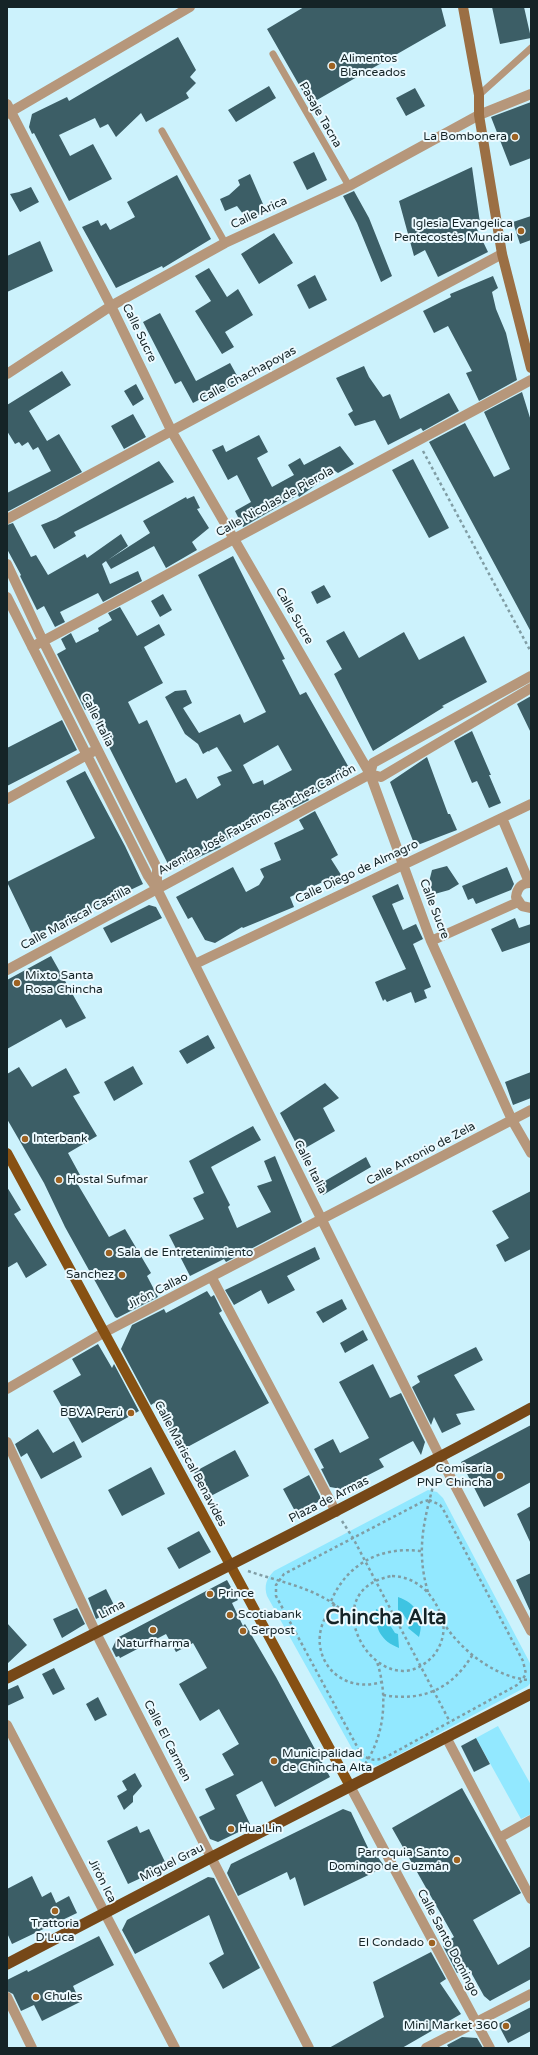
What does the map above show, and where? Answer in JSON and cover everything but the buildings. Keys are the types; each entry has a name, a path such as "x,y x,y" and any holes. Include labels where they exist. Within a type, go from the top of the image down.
{"highway":[{"name":"Plaza de Armas","path":"228,1565 336,1512 531,1408"},
{"name":"Lima","path":"7,1678 228,1565"},
{"path":"350,1786 531,1694"},
{"name":"Miguel Grau","path":"7,1964 104,1912 350,1786"}],"main road":[{"path":"463,7 479,95 479,115 502,254 531,368"},
{"name":"Calle Mariscal Benavides","path":"7,1153 105,1332 228,1565 350,1786"}],"street":[{"path":"8,110 190,7"},
{"name":"Calle Arica","path":"7,374 111,306 225,243 349,186 479,115 531,94"},
{"name":"Calle Sucre","path":"8,110 111,306 172,432 370,774 432,941 512,1120 531,1153"},
{"name":"Calle Chachapoyas","path":"7,519 502,254"},
{"name":"Calle Nicolas de Pierola","path":"32,647 531,380"},
{"name":"Calle Italia","path":"7,564 43,641 157,868 157,889"},
{"name":"Calle Italia","path":"7,597 86,755 195,964 440,1457"},
{"name":"Avenida José Faustino Sánchez Carrión","path":"370,774 373,764 531,676"},
{"name":"Avenida José Faustino Sánchez Carrión","path":"157,889 370,774 381,776 531,688"},
{"path":"7,798 97,749"},
{"name":"Calle Diego de Almagro","path":"195,964 531,804"},
{"path":"502,818 530,883 523,884 516,892 518,902 522,906 531,908"},
{"name":"Calle Mariscal Castilla","path":"7,970 157,889"},
{"path":"432,941 518,902"},
{"name":"Calle Antonio de Zela","path":"322,1220 531,1110"},
{"name":"Jirón Callao","path":"7,1389 105,1332 322,1220"},
{"path":"212,1278 336,1512"},
{"name":"Calle El Carmen","path":"7,1442 96,1632 309,2048"},
{"path":"440,1457 531,1631"},
{"name":"Jirón Ica","path":"7,1726 175,2048"},
{"path":"451,1735 499,1838 531,1899"},
{"name":"Calle Santo Domingo","path":"350,1786 490,2048"},
{"path":"499,1838 531,1820"},
{"path":"426,2048 531,1994"},
{"path":"7,1997 32,2048"}],"lane":[{"path":"479,95 531,48"},
{"name":"Pasaje Tacna","path":"273,54 349,186"},
{"path":"162,130 225,243"}],"path":[{"path":"418,440 531,652"},
{"path":"440,1457 422,1533 422,1566 429,1593 439,1610 443,1622 456,1639 473,1654 494,1668 524,1680 531,1680"},
{"path":"429,1500 440,1505 443,1509 527,1670 524,1680 450,1722 380,1760 368,1759 360,1752 276,1596 278,1581 284,1574 422,1502 429,1500"},
{"path":"336,1512 353,1538 376,1580 450,1722 451,1735"},
{"path":"331,1601 344,1578 365,1560 388,1551 421,1551"},
{"path":"228,1565 308,1589 331,1601 354,1622"},
{"path":"429,1593 417,1583 401,1576 392,1576 376,1580 361,1593 354,1611 354,1622 361,1645 377,1661 393,1669 412,1669 420,1666 435,1654 442,1638 443,1622"},
{"path":"335,1604 323,1619 319,1637 321,1651 326,1664 339,1677 355,1684 373,1685 382,1682"},
{"path":"383,1695 410,1697 434,1691 457,1676 473,1654"},
{"path":"350,1786 368,1759 380,1730 383,1695 382,1682 377,1661"}],"shaded area":[{"path":"428,1490 437,1492 443,1498 531,1665 531,1682 528,1686 379,1765 368,1765 362,1762 355,1754 267,1596 266,1583 274,1571"},
{"path":"398,1597 410,1603 418,1612 421,1624 419,1637 408,1628 410,1625 402,1612 398,1610"},
{"path":"376,1609 387,1614 386,1619 395,1633 398,1634 399,1648 388,1642 380,1633 376,1622"},
{"path":"498,1726 531,1785 531,1814 521,1819 476,1738"}],"place":[{"name":"Alimentos Blanceados","path":"332,66"},
{"name":"La Bombonera","path":"515,137"},
{"name":"Iglesia Evangelica Pentecostés Mundial","path":"521,231"},
{"name":"Mixto Santa Rosa Chincha","path":"17,983"},
{"name":"Interbank","path":"25,1139"},
{"name":"Hostal Sufmar","path":"59,1180"},
{"name":"Sala de Entretenimiento","path":"109,1253"},
{"name":"Sanchez","path":"122,1275"},
{"name":"BBVA Perú","path":"131,1413"},
{"name":"Comisaría PNP Chincha","path":"500,1476"},
{"name":"Prince","path":"210,1594"},
{"name":"Scotiabank","path":"230,1615"},
{"name":"Naturfharma","path":"153,1630"},
{"name":"Serpost","path":"243,1631"},
{"name":"Municipalidad de Chincha Alta","path":"274,1761"},
{"name":"Hua Lin","path":"231,1829"},
{"name":"Parroquia Santo Domingo de Guzmán","path":"457,1860"},
{"name":"Trattoria D'Luca","path":"55,1911"},
{"name":"El Condado","path":"432,1943"},
{"name":"Chules","path":"36,1997"},
{"name":"Mini Market 360","path":"506,2026"}],"district":[{"name":"Chincha Alta","path":"386,1619"}]}
